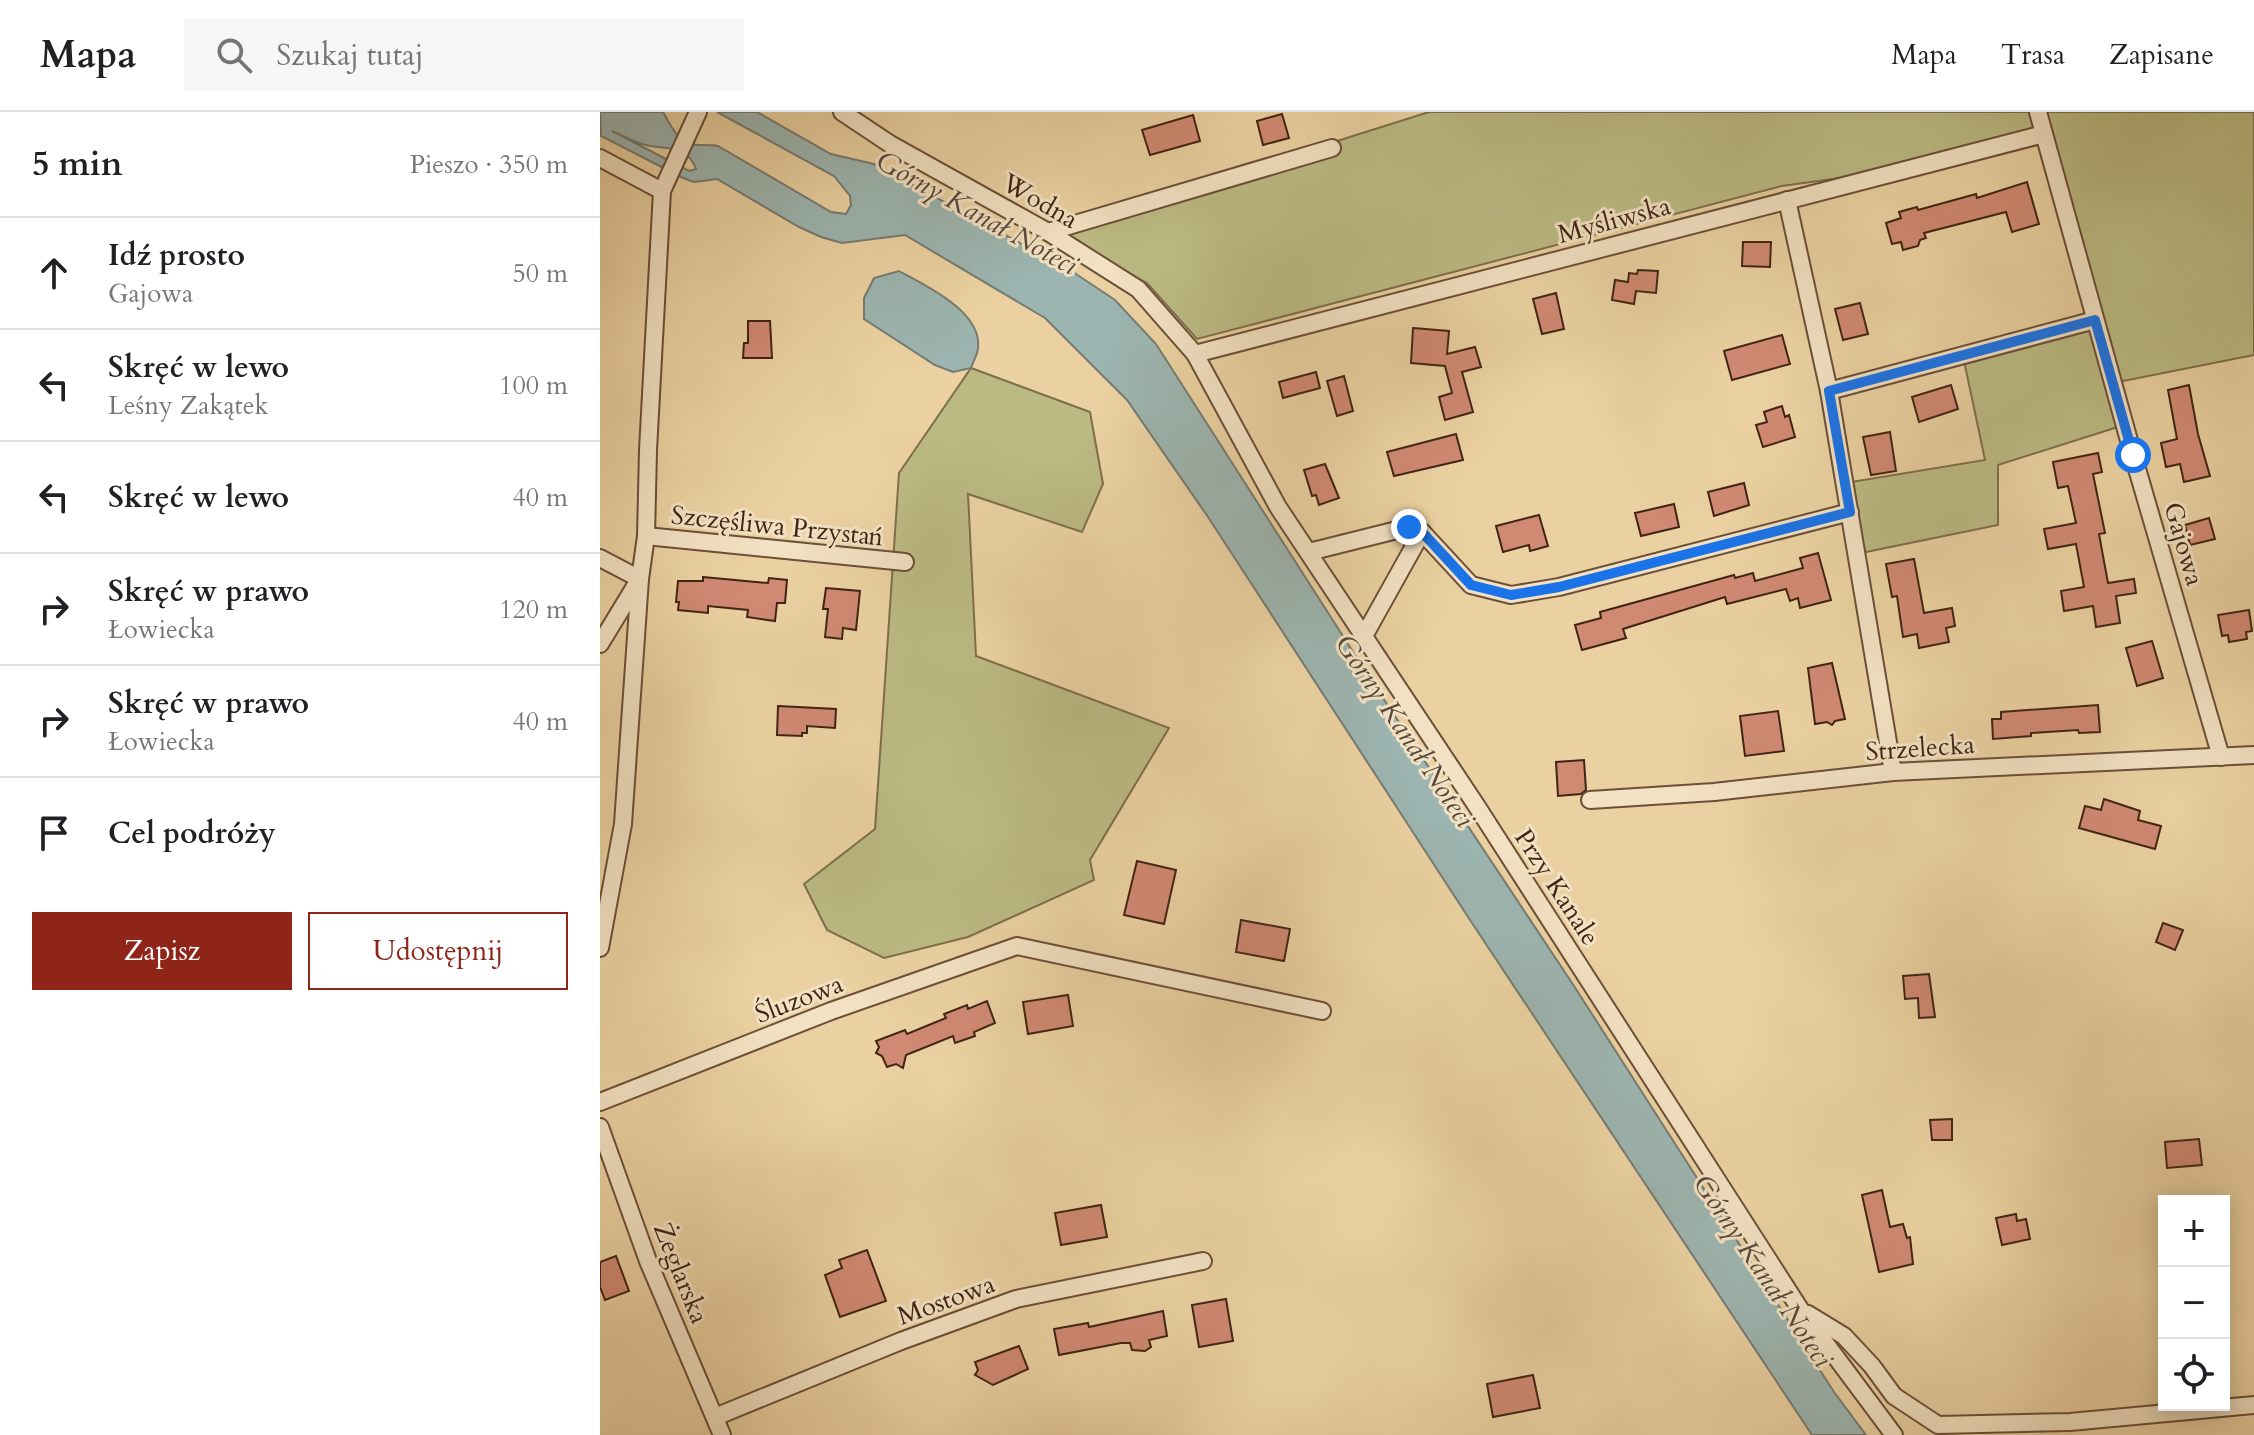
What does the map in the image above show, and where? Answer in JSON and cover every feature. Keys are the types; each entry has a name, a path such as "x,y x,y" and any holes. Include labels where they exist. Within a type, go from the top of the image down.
{"street":[{"path":"600,948 623,824 640,579 646,536 662,191 698,112"},
{"name":"Wodna","path":"842,112 890,144 1048,232 1138,289 1195,354"},
{"name":"Gajowa","path":"2038,112 2221,757"},
{"name":"Myśliwska","path":"1195,354 2044,134"},
{"path":"1048,232 1332,148"},
{"path":"600,158 662,191"},
{"path":"1787,200 1829,391 1893,772"},
{"path":"1829,391 2095,320"},
{"name":"Przy Kanale","path":"1195,354 1278,507 1800,1309 1894,1435"},
{"path":"1309,552 1409,527 1422,532 1471,585 1511,595 1559,587 1850,512"},
{"path":"1364,636 1422,532"},
{"name":"Szczęśliwa Przystań","path":"646,536 905,562"},
{"path":"600,558 640,579"},
{"path":"600,644 640,579"},
{"name":"Strzelecka","path":"1590,800 1714,792 1893,772 2254,755"},
{"name":"Śluzowa","path":"600,1102 831,1011 1017,946 1322,1011"},
{"name":"Żeglarska","path":"600,1127 648,1261 722,1435"},
{"name":"Mostowa","path":"715,1417 901,1341 1016,1299 1203,1261"},
{"path":"1800,1309 1844,1336 1894,1396 1938,1425 2070,1422 2254,1405"}],"shaded area":[{"path":"1429,112 2254,112 2254,355 2113,383 2124,425 1998,465 1998,525 1861,553 1845,483 1985,460 1963,356 2095,320 2049,127 1905,169 1782,186 1197,339 1147,283 1048,232"},
{"path":"971,368 1090,412 1103,484 1082,532 968,494 976,656 1169,728 1090,860 1094,880 968,937 884,958 827,930 804,884 875,829 899,473"}],"water":[{"path":"600,112 663,112 685,142 718,146 831,212 846,214 851,205 850,196 834,176 717,112 757,112 831,154 874,164 1070,270 1115,300 1156,344 1834,1392 1866,1435 1812,1435 1470,920 1208,517 1127,400 1045,318 905,235 842,243 821,237 717,179 694,182 683,178 601,136","holes":["612,131 642,144 680,151 692,160 696,169 689,171"]},
{"path":"899,271 950,302 972,323 978,349 971,368 953,372 935,365 864,319 864,298 874,278"}],"building":[{"path":"1282,114 1289,138 1263,145 1257,121"},
{"path":"1193,115 1200,141 1150,155 1142,130"},
{"path":"2027,182 2039,224 2012,232 2006,212 1924,233 1926,238 1920,240 1918,246 1903,250 1901,242 1892,244 1886,223 1901,218 1899,212 1976,194 1977,198"},
{"path":"1743,242 1771,242 1770,267 1742,266"},
{"path":"1638,270 1658,271 1656,293 1636,291 1634,304 1612,300 1615,280 1628,282 1629,273 1637,274"},
{"path":"1556,293 1564,329 1542,334 1533,299"},
{"path":"1860,303 1868,334 1843,340 1835,309"},
{"path":"748,321 770,321 772,358 743,358 744,343 748,343"},
{"path":"1413,328 1449,331 1447,354 1475,347 1481,367 1462,372 1473,412 1445,420 1439,397 1452,393 1445,366 1411,363"},
{"path":"1782,335 1790,364 1732,380 1724,351"},
{"path":"1316,372 1320,388 1283,398 1279,382"},
{"path":"1344,376 1353,411 1337,416 1327,381"},
{"path":"1951,385 1958,409 1919,422 1912,397"},
{"path":"2189,385 2210,476 2184,482 2180,464 2166,467 2161,443 2177,439 2168,390"},
{"path":"1782,406 1785,417 1789,415 1795,437 1763,447 1756,425 1767,422 1764,412"},
{"path":"1890,432 1896,471 1871,475 1863,437"},
{"path":"1456,434 1463,460 1394,476 1387,452"},
{"path":"2098,453 2102,472 2093,474 2105,533 2099,534 2108,583 2134,579 2136,593 2116,596 2120,623 2096,627 2093,606 2064,611 2061,591 2084,587 2076,544 2048,549 2044,529 2076,523 2068,486 2058,488 2053,462"},
{"path":"1325,464 1339,498 1319,505 1316,495 1312,496 1304,470"},
{"path":"1744,483 1749,505 1714,516 1708,492"},
{"path":"1674,504 1679,527 1641,536 1635,513"},
{"path":"1539,515 1548,546 1530,551 1529,545 1503,552 1496,526"},
{"path":"2209,518 2215,539 2190,545 2185,525"},
{"path":"1818,553 1831,600 1800,608 1798,598 1790,601 1786,589 1727,604 1725,597 1623,629 1626,638 1582,650 1575,625 1601,618 1600,612 1734,575 1735,578 1753,573 1755,581 1803,568 1800,558"},
{"path":"1914,559 1924,613 1952,608 1955,626 1946,628 1949,642 1919,648 1917,634 1903,637 1897,596 1892,597 1886,564"},
{"path":"703,577 768,583 769,578 787,580 785,603 777,603 775,621 747,617 748,610 708,606 708,613 678,610 678,581 703,581"},
{"path":"826,588 860,591 856,630 843,628 842,639 825,637 828,609 823,609"},
{"path":"2249,610 2252,631 2246,632 2247,639 2229,642 2228,635 2222,636 2218,615"},
{"path":"2152,641 2163,678 2137,686 2126,648"},
{"path":"1832,663 1845,719 1832,725 1827,722 1815,724 1808,668"},
{"path":"2098,705 2100,732 2031,733 2031,736 1993,739 1992,719 2001,719 2001,712"},
{"path":"778,706 836,709 835,728 807,726 807,733 802,733 802,736 777,735"},
{"path":"1778,711 1784,751 1745,756 1740,716"},
{"path":"1584,760 1586,790 1581,794 1558,796 1556,762"},
{"path":"2104,799 2140,811 2138,820 2161,826 2155,849 2079,828 2085,806 2101,810"},
{"path":"1137,861 1176,870 1164,924 1124,915"},
{"path":"1241,920 1290,929 1284,961 1236,952"},
{"path":"2163,923 2183,930 2175,950 2156,942"},
{"path":"1929,974 1935,1017 1919,1018 1918,998 1905,999 1903,976"},
{"path":"1068,995 1073,1026 1028,1034 1023,1002"},
{"path":"987,1001 995,1023 974,1032 975,1036 955,1043 953,1036 906,1055 903,1068 896,1064 887,1067 882,1056 876,1053 879,1047 876,1041 905,1030 907,1034 946,1018 944,1014"},
{"path":"1952,1119 1952,1140 1932,1140 1930,1120"},
{"path":"2199,1139 2202,1165 2167,1168 2165,1142"},
{"path":"1882,1190 1890,1227 1903,1224 1907,1238 1910,1237 1913,1264 1879,1272 1862,1195"},
{"path":"1101,1205 1107,1237 1061,1245 1055,1213"},
{"path":"2016,1214 2017,1221 2026,1219 2030,1239 2002,1245 1996,1218"},
{"path":"867,1250 886,1301 840,1317 825,1275 842,1268 839,1260"},
{"path":"616,1256 629,1291 605,1300 600,1287 600,1262"},
{"path":"1226,1299 1233,1341 1199,1347 1192,1305"},
{"path":"1163,1311 1167,1336 1149,1340 1151,1347 1145,1351 1132,1350 1130,1343 1121,1343 1059,1355 1054,1329 1088,1323 1089,1327"},
{"path":"1019,1346 1028,1369 993,1385 975,1375 978,1370 975,1362"},
{"path":"1533,1375 1540,1408 1493,1417 1487,1384"}],"route":[{"path":"1409,527 1422,532 1471,585 1511,595 1559,587 1850,512 1829,391 2095,320 2133,455"}],"water label":[{"name":"Górny Kanał Noteci","path":"977,213"},
{"name":"Górny Kanał Noteci","path":"1405,731"},
{"name":"Górny Kanał Noteci","path":"1763,1271"}]}
